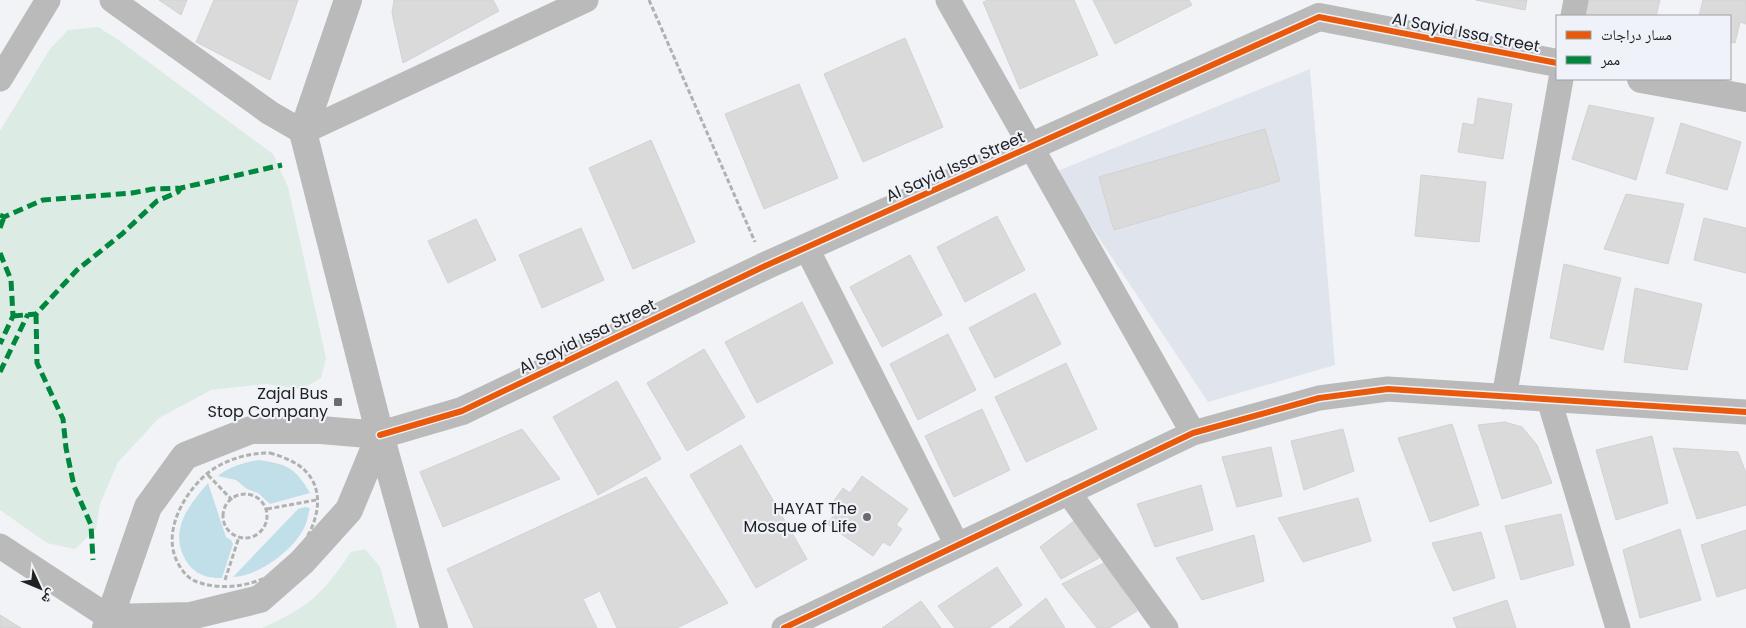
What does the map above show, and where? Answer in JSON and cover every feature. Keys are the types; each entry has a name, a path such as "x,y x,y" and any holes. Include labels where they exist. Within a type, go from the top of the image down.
{"street":[{"path":"0,79 48,0"},
{"path":"112,0 270,113 303,132"},
{"path":"348,0 303,132 380,435 434,628"},
{"path":"303,132 586,0"},
{"path":"948,0 1193,433"},
{"path":"1573,15 1576,0"},
{"name":"Al Sayid Issa Street","path":"114,625 148,508 185,456 251,430 321,430 380,435 462,411 765,266 1030,147 1319,9 1556,64"},
{"path":"1504,397 1561,80"},
{"path":"1647,80 1746,98"},
{"path":"806,247 957,545"},
{"path":"784,628 1193,433 1319,398 1388,389 1746,412"},
{"path":"1549,400 1618,628"},
{"path":"0,546 114,625 190,616 260,598 302,562 349,510 380,435"},
{"path":"1068,492 1166,628"}],"path":[{"path":"649,0 765,266"},
{"path":"270,453 286,458 301,467 315,484 316,500 313,528 301,547 282,568 255,581 223,588 204,585 190,579 175,559 172,547 175,523 185,499 208,474 228,461 246,455 270,453"},
{"path":"208,474 232,500"},
{"path":"250,494 261,500 267,509 268,521 263,531 253,538 239,538 231,534 224,525 223,513 228,502 238,495 250,494"},
{"path":"267,509 316,500"},
{"path":"223,588 239,538"}],"shaded area":[{"path":"98,27 120,41 273,154 288,187 326,358 321,378 302,389 266,384 211,390 159,418 118,462 100,504 96,529 75,549 47,543 0,510 0,131 50,49 68,30"},
{"path":"1310,69 1335,365 1208,402 1055,172"},
{"path":"365,549 380,567 397,628 262,628 305,605 327,584 351,552"}],"water":[{"path":"258,460 276,463 289,468 300,477 310,493 270,504 258,493 247,489 236,480 218,476 232,467"},
{"path":"208,483 226,537 233,544 222,578 205,576 192,568 184,556 180,543 180,529 184,516"},
{"path":"310,508 306,525 291,546 263,567 243,576 233,577 298,509"}],"building":[{"path":"159,0 187,0 181,15"},
{"path":"214,0 298,0 270,80 196,42"},
{"path":"394,0 493,0 499,11 403,63 392,13"},
{"path":"988,0 1074,0 1098,55 1020,89 983,2"},
{"path":"1093,0 1189,0 1192,5 1115,44"},
{"path":"1476,0 1527,0 1525,10"},
{"path":"1588,0 1660,0 1656,15 1584,15"},
{"path":"1703,0 1746,0 1746,24 1740,22 1735,43 1731,42 1731,15 1699,15"},
{"path":"905,38 943,127 863,162 824,74"},
{"path":"799,84 838,178 764,209 725,114"},
{"path":"1478,98 1512,104 1503,159 1458,152 1463,123 1474,125"},
{"path":"1589,105 1654,118 1636,180 1572,159"},
{"path":"1681,123 1741,142 1727,190 1666,173"},
{"path":"1265,129 1280,181 1114,230 1099,177"},
{"path":"651,140 695,242 633,269 589,168"},
{"path":"1421,175 1486,182 1479,242 1415,236"},
{"path":"1626,194 1684,204 1668,264 1604,249"},
{"path":"997,216 1025,270 965,302 937,247"},
{"path":"1704,218 1746,228 1746,273 1694,260"},
{"path":"476,219 496,260 448,283 428,241"},
{"path":"581,228 604,280 542,308 519,255"},
{"path":"910,255 942,315 882,347 850,287"},
{"path":"1564,264 1621,278 1603,350 1550,338"},
{"path":"1635,288 1702,304 1687,370 1624,362"},
{"path":"1035,293 1061,344 995,378 969,328"},
{"path":"802,302 833,363 757,403 725,342"},
{"path":"948,334 976,390 918,420 890,364"},
{"path":"704,349 745,417 687,451 647,383"},
{"path":"1066,363 1097,429 1026,462 995,397"},
{"path":"617,381 661,459 598,495 553,417"},
{"path":"982,409 1010,470 954,497 925,436"},
{"path":"1505,422 1522,427 1537,445 1552,483 1502,499 1478,425"},
{"path":"1452,424 1479,505 1430,522 1398,438"},
{"path":"522,429 560,479 443,527 420,472"},
{"path":"1343,429 1354,471 1304,490 1291,441"},
{"path":"1652,436 1668,503 1616,520 1596,450"},
{"path":"741,445 807,559 756,588 690,475"},
{"path":"1271,447 1282,496 1237,507 1222,457"},
{"path":"1673,448 1738,452 1746,473 1746,505 1697,519"},
{"name":"HAYAT The Mosque of Life","path":"862,476 908,509 896,525 902,529 890,546 883,542 873,556 827,524 838,510 831,505 843,488 850,493"},
{"path":"646,477 728,603 677,628 617,628 600,591 583,599 597,628 474,628 447,569"},
{"path":"1201,485 1213,530 1155,547 1137,504"},
{"path":"1358,498 1371,541 1303,562 1278,518"},
{"path":"1561,514 1574,565 1521,580 1505,526"},
{"path":"1074,521 1099,558 1061,579 1040,547"},
{"path":"1680,529 1701,600 1640,618 1623,550"},
{"path":"1746,530 1746,588 1717,597 1701,545"},
{"path":"1481,532 1495,578 1453,591 1432,543"},
{"path":"1254,535 1264,581 1202,600 1176,558"},
{"path":"1104,563 1137,611 1109,628 1097,628 1062,584"},
{"path":"997,567 1022,605 989,628 955,628 938,606"},
{"path":"1046,598 1065,628 1009,628"},
{"path":"1507,600 1516,628 1457,628 1453,618"},
{"path":"921,601 941,628 882,628"},
{"path":"0,615 21,628 0,628"}],"marked path":[{"path":"0,215 4,217 43,200 181,188 282,165"},
{"path":"13,316 36,314 77,270 122,234 157,201 178,192 180,189"},
{"path":"0,228 4,217"},
{"path":"0,253 11,280 13,316 0,344"},
{"path":"0,372 28,314"},
{"path":"36,314 37,363 63,419 66,448 74,486 91,525 93,560"}],"cycle path":[{"path":"380,435 462,411 765,266 1319,17 1556,63"},
{"path":"784,628 1193,433 1319,398 1388,389 1746,412"}],"place":[{"name":"Zajal Bus Stop Company","path":"338,402"},
{"name":"HAYAT The Mosque of Life","path":"867,517"}]}
